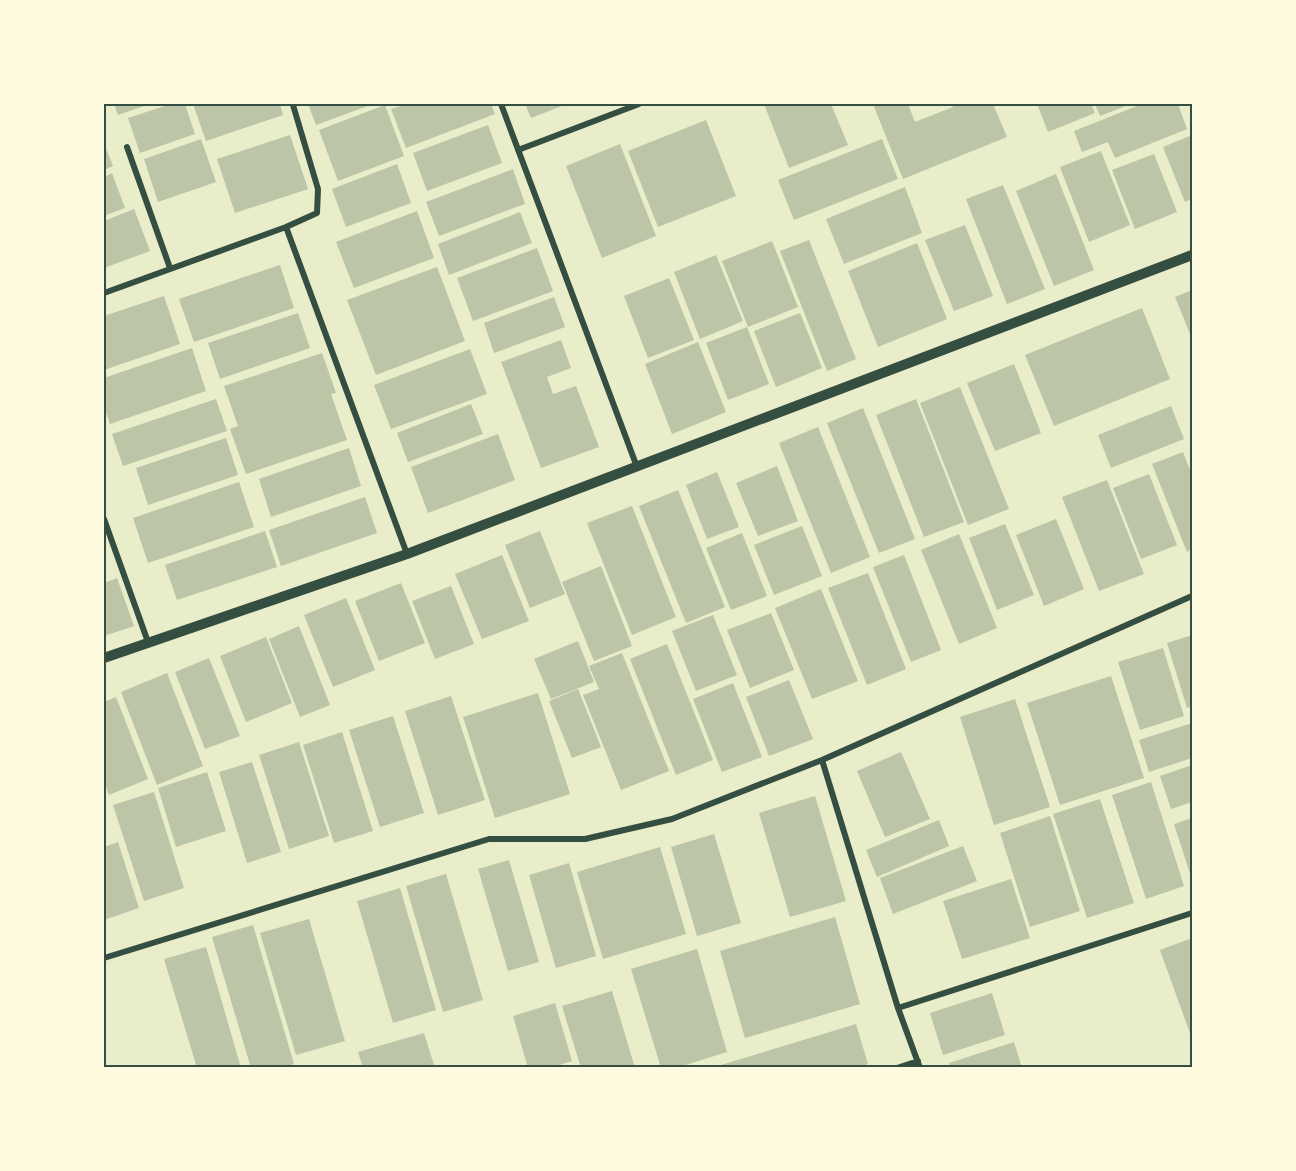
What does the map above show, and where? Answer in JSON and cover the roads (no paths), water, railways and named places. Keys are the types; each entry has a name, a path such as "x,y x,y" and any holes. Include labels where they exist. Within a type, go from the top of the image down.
{"street":[{"path":"501,104 638,467"},
{"path":"518,150 639,104"},
{"path":"104,293 317,213 318,189 293,105"},
{"path":"127,147 170,267"},
{"path":"286,226 407,554"},
{"path":"104,658 407,554 1192,255"},
{"path":"104,519 148,642"},
{"path":"104,958 489,839 585,838 672,819 822,760 1192,596"},
{"path":"822,760 898,1008 919,1064 897,1068"},
{"path":"898,1008 1192,913"}]}
